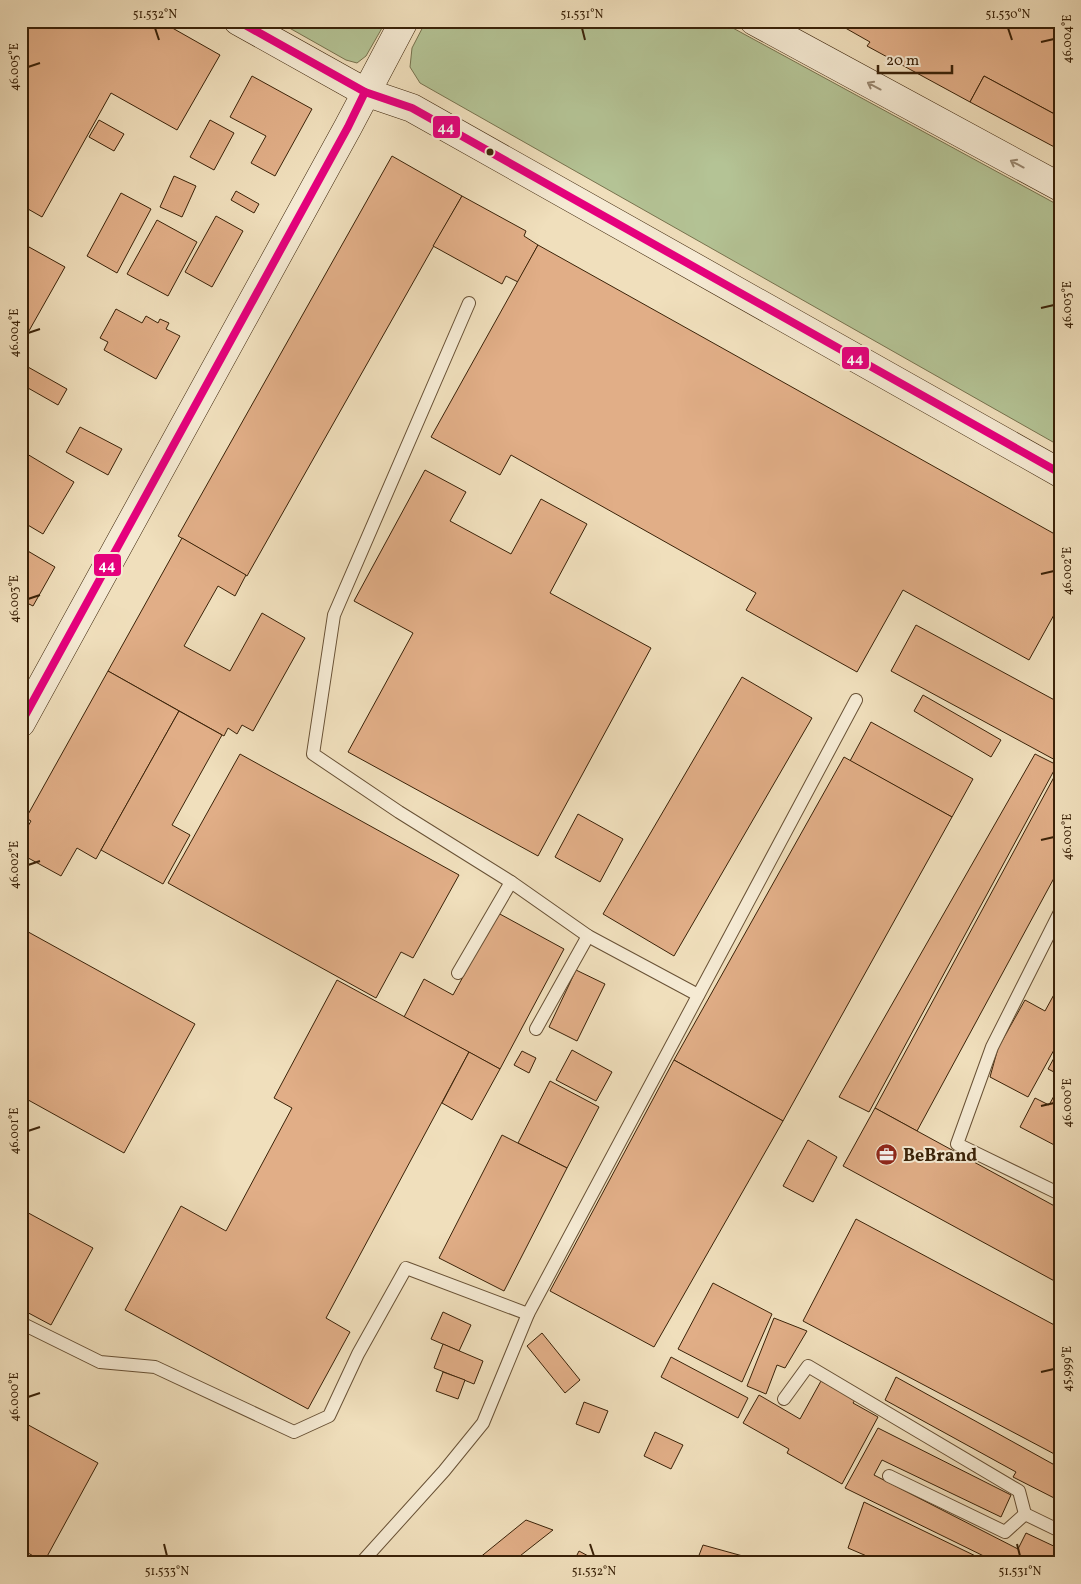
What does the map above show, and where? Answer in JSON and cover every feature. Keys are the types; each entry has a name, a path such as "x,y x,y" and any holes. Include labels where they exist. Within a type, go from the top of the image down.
{"main road":[{"path":"238,21 366,92 412,108 1060,473"},
{"path":"21,723 348,127 404,21"},
{"path":"754,21 1060,187"}],"lane":[{"path":"469,303 334,614 313,754 399,812 511,882 588,936 698,995"},
{"path":"361,1563 444,1471 483,1423 528,1314 856,700"},
{"path":"458,973 511,882"},
{"path":"1060,912 992,1047 958,1144 1060,1194"},
{"path":"536,1029 588,936"},
{"path":"21,1323 100,1362 155,1367 294,1432 329,1416 358,1354 406,1268 528,1314"},
{"path":"784,1399 808,1366 1019,1491 1025,1514 1060,1531"},
{"path":"889,1476 1005,1532 1025,1514"}],"green space":[{"path":"277,21 386,21 366,56 357,63 346,60"},
{"path":"426,21 720,21 1060,206 1060,446 420,83 410,67 412,48"}],"building":[{"path":"21,21 160,21 220,55 177,130 111,93 42,217 21,205 21,112 25,106 21,105"},
{"path":"833,21 1060,21 1060,117 984,76 970,102 867,46 870,42"},
{"path":"252,76 312,109 275,176 251,163 266,136 230,117"},
{"path":"984,76 1060,117 1060,150 970,102"},
{"path":"99,120 124,134 114,151 89,137"},
{"path":"210,120 234,133 214,170 190,157"},
{"path":"392,156 462,196 247,576 178,536"},
{"path":"174,176 196,186 182,217 160,207"},
{"path":"236,191 259,204 254,213 231,200"},
{"path":"121,193 151,209 117,273 87,256"},
{"path":"462,196 526,231 524,236 538,245 518,282 506,276 502,284 433,246"},
{"path":"216,216 243,231 212,287 185,272"},
{"path":"157,220 197,242 168,296 127,274"},
{"path":"538,245 1060,537 1060,604 1029,660 903,590 857,672 746,610 756,593 511,455 500,475 431,437"},
{"path":"29,247 65,267 21,345 21,262"},
{"path":"116,309 142,323 146,316 158,323 160,319 169,323 166,329 180,336 156,379 104,350 108,342 100,338"},
{"path":"28,367 67,389 58,405 21,384 21,379"},
{"path":"80,427 122,449 108,475 66,452"},
{"path":"27,454 74,482 43,534 21,521 21,463"},
{"path":"425,470 466,492 450,521 511,554 541,499 587,524 550,593 651,648 538,856 348,752 413,633 354,601"},
{"path":"182,538 246,575 235,596 218,586 184,646 230,671 262,613 305,638 253,731 242,725 237,734 228,728 224,736 108,671"},
{"path":"21,547 55,567 33,606 21,600"},
{"path":"916,625 1060,703 1060,755 1057,761 891,671"},
{"path":"108,671 179,711 96,859 77,848 61,876 21,854 21,838 31,821 26,818"},
{"path":"742,677 812,718 674,956 603,914"},
{"path":"923,695 1001,740 991,757 914,711"},
{"path":"179,711 222,735 172,825 190,835 163,884 101,850"},
{"path":"871,722 973,779 952,817 850,761"},
{"path":"240,754 459,875 413,958 401,952 376,998 168,883"},
{"path":"1035,754 1057,765 869,1112 839,1097"},
{"path":"844,757 952,817 783,1121 674,1060"},
{"path":"1060,766 1060,867 917,1131 875,1108"},
{"path":"578,814 623,839 600,882 555,857"},
{"path":"498,913 564,949 500,1069 404,1017 424,979 453,995"},
{"path":"21,928 195,1024 124,1153 21,1096"},
{"path":"576,970 605,984 577,1041 549,1027"},
{"path":"337,980 469,1052 326,1318 350,1332 308,1409 125,1310 181,1206 226,1231 292,1108 274,1098"},
{"path":"1057,989 1060,990 1060,1039 1028,1097 990,1077 998,1048 1025,1000 1045,1011"},
{"path":"1060,1047 1060,1075 1048,1069"},
{"path":"572,1050 612,1072 596,1101 556,1080"},
{"path":"522,1051 536,1058 529,1073 514,1065"},
{"path":"469,1052 500,1069 472,1120 442,1103"},
{"path":"674,1060 783,1121 654,1347 550,1291"},
{"path":"550,1081 599,1107 567,1168 518,1143"},
{"path":"1060,1085 1060,1148 1020,1127 1035,1098 1049,1105"},
{"path":"875,1108 1060,1209 1060,1284 843,1166"},
{"path":"502,1135 567,1168 504,1291 439,1258"},
{"path":"808,1140 837,1157 813,1202 783,1186"},
{"path":"21,1209 93,1248 51,1325 21,1309"},
{"path":"856,1219 1060,1328 1060,1457 803,1321"},
{"path":"713,1283 772,1314 742,1382 678,1349"},
{"path":"443,1312 471,1325 459,1351 431,1339"},
{"path":"774,1318 807,1331 785,1368 777,1365 766,1394 747,1386"},
{"path":"542,1333 580,1380 565,1393 527,1346"},
{"path":"443,1344 483,1361 474,1384 434,1368"},
{"path":"671,1357 748,1398 738,1418 661,1377"},
{"path":"443,1372 465,1380 458,1399 436,1391"},
{"path":"896,1377 1060,1468 1060,1501 1013,1477 1016,1472 885,1400"},
{"path":"821,1381 855,1400 853,1403 878,1417 842,1484 787,1453 789,1449 743,1423 759,1395 800,1419"},
{"path":"584,1402 608,1411 599,1433 576,1424"},
{"path":"21,1421 98,1463 44,1562 21,1549"},
{"path":"878,1428 1011,1495 1001,1517 882,1460 874,1475 1018,1549 1026,1533 1060,1549 1060,1563 998,1563 845,1488"},
{"path":"655,1432 683,1445 671,1469 644,1456"},
{"path":"864,1502 990,1563 883,1563 848,1548"},
{"path":"526,1520 553,1530 511,1563 473,1563"},
{"path":"703,1545 768,1563 696,1563"},
{"path":"579,1551 601,1563 573,1563"}],"transit line":[{"name":"44","path":"238,21 365,92 412,108 1060,473"},
{"name":"44","path":"21,723 348,127 365,92"}],"place":[{"name":"BeBrand","path":"887,1155"}]}
